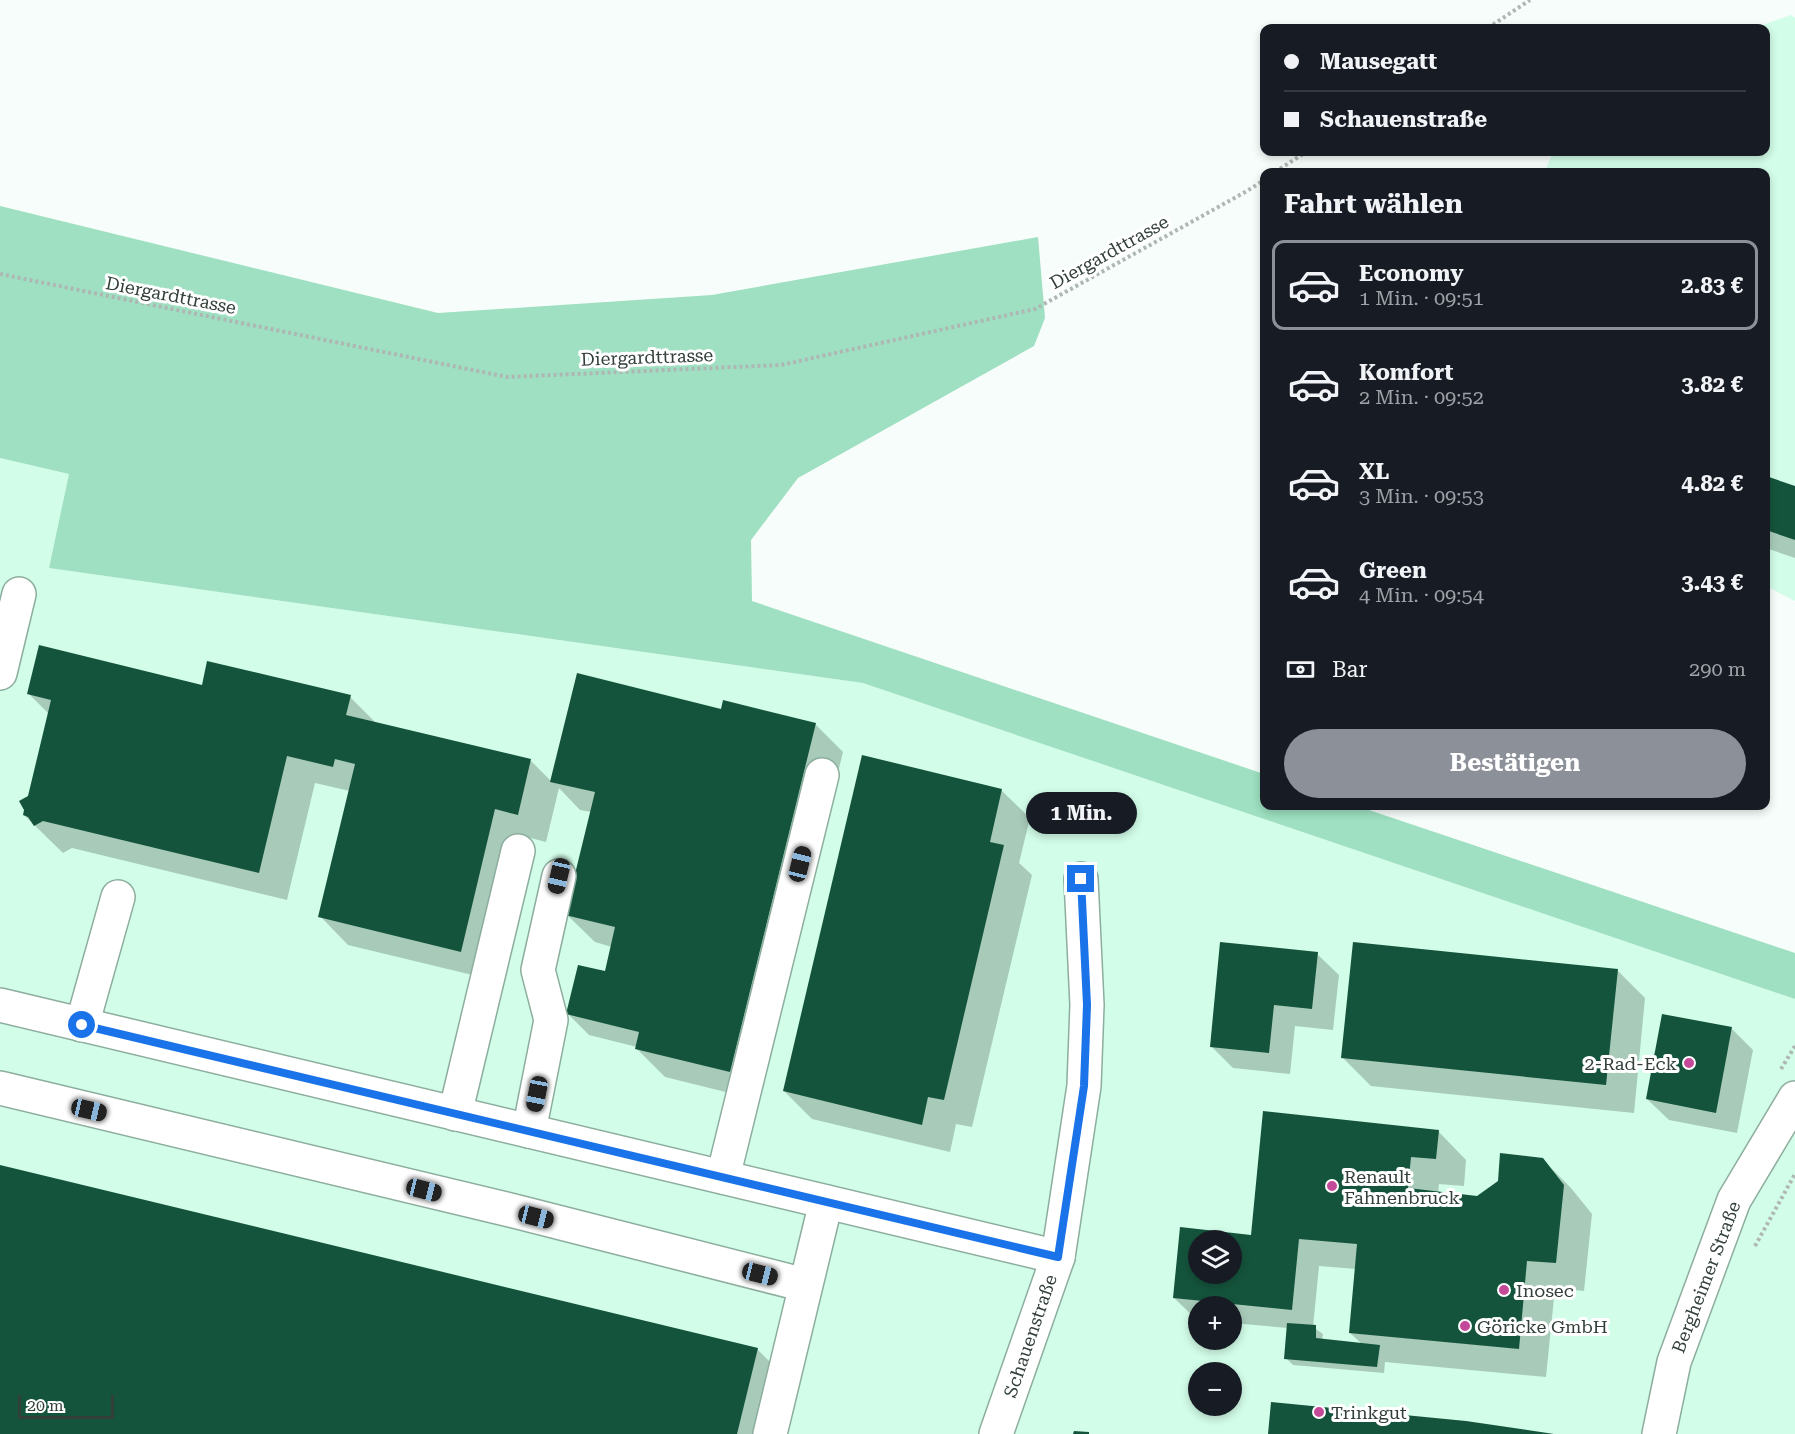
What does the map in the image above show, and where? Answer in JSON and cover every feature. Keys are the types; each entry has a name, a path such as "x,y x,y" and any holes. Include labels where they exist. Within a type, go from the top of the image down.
{"street":[{"path":"0,673 19,594"},
{"path":"723,1177 822,775"},
{"path":"456,1114 518,851"},
{"path":"529,1131 551,1020 538,970 559,876"},
{"name":"Schauenstraße","path":"996,1434 1058,1257 1084,1086 1087,1005 1081,879"},
{"path":"82,1025 118,897"},
{"path":"0,1005 1058,1257"},
{"path":"0,1089 502,1208 805,1285"},
{"name":"Bergheimer Straße","path":"1659,1434 1674,1362 1734,1200 1795,1098"},
{"path":"770,1434 826,1202"}],"path":[{"path":"1494,24 1530,0"},
{"path":"1281,168 1300,156"},
{"name":"Diergardttrasse","path":"0,274 507,377 781,365 1035,309 1260,183"}],"shaded area":[{"path":"1791,15 1795,18 1795,601 1770,588 1770,168 1547,168 1551,156 1770,156 1770,24 1765,24"},
{"path":"0,206 438,313 712,295 1038,237 1045,318 1034,346 798,478 751,540 752,601 1260,773 1260,810 1369,810 1795,953 1795,999 863,683 49,568 69,474 0,458"},
{"path":"0,458 69,474 49,568 863,683 1795,999 1795,1434 0,1434"}],"building":[{"path":"1770,477 1795,486 1795,540 1770,531"},
{"path":"39,645 202,685 207,661 351,695 346,715 531,759 518,815 495,809 461,952 318,917 355,764 335,759 333,767 287,756 259,873 43,821 34,826 28,817 23,815 24,810 19,801 28,796 51,700 27,694"},
{"path":"577,673 721,709 723,700 816,723 730,1072 635,1049 639,1032 566,1014 578,965 605,971 615,927 565,915 595,792 550,782"},
{"path":"862,755 1002,789 990,842 1004,845 944,1100 928,1097 922,1125 783,1091"},
{"path":"1220,942 1318,952 1312,1009 1274,1005 1269,1053 1210,1047"},
{"path":"1353,942 1618,969 1606,1085 1341,1058"},
{"name":"2-Rad-Eck","path":"1662,1014 1732,1027 1716,1113 1646,1099"},
{"name":"Renault Fahnenbruck","path":"1263,1111 1439,1130 1436,1159 1411,1157 1408,1188 1477,1196 1498,1181 1500,1153 1543,1158 1564,1185 1556,1263 1527,1261 1519,1349 1349,1333 1357,1244 1299,1239 1292,1310 1242,1305 1242,1296 1188,1296 1188,1300 1173,1298 1180,1227 1207,1230 1188,1230 1188,1284 1242,1284 1242,1234 1251,1235"},
{"path":"0,1165 758,1348 737,1434 0,1434"},
{"path":"1287,1323 1316,1325 1316,1338 1380,1345 1377,1367 1284,1359"},
{"name":"Trinkgut","path":"1271,1402 1466,1421 1554,1434 1268,1434"},
{"path":"1074,1431 1089,1432 1089,1434 1073,1434"}],"place":[{"name":"2-Rad-Eck","path":"1689,1063"},
{"name":"Renault Fahnenbruck","path":"1332,1186"},
{"name":"Inosec","path":"1504,1290"},
{"name":"Göricke GmbH","path":"1465,1326"},
{"name":"Trinkgut","path":"1319,1412"}],"route":[{"path":"82,1025 1058,1257 1084,1086 1087,1005 1081,879"}]}
